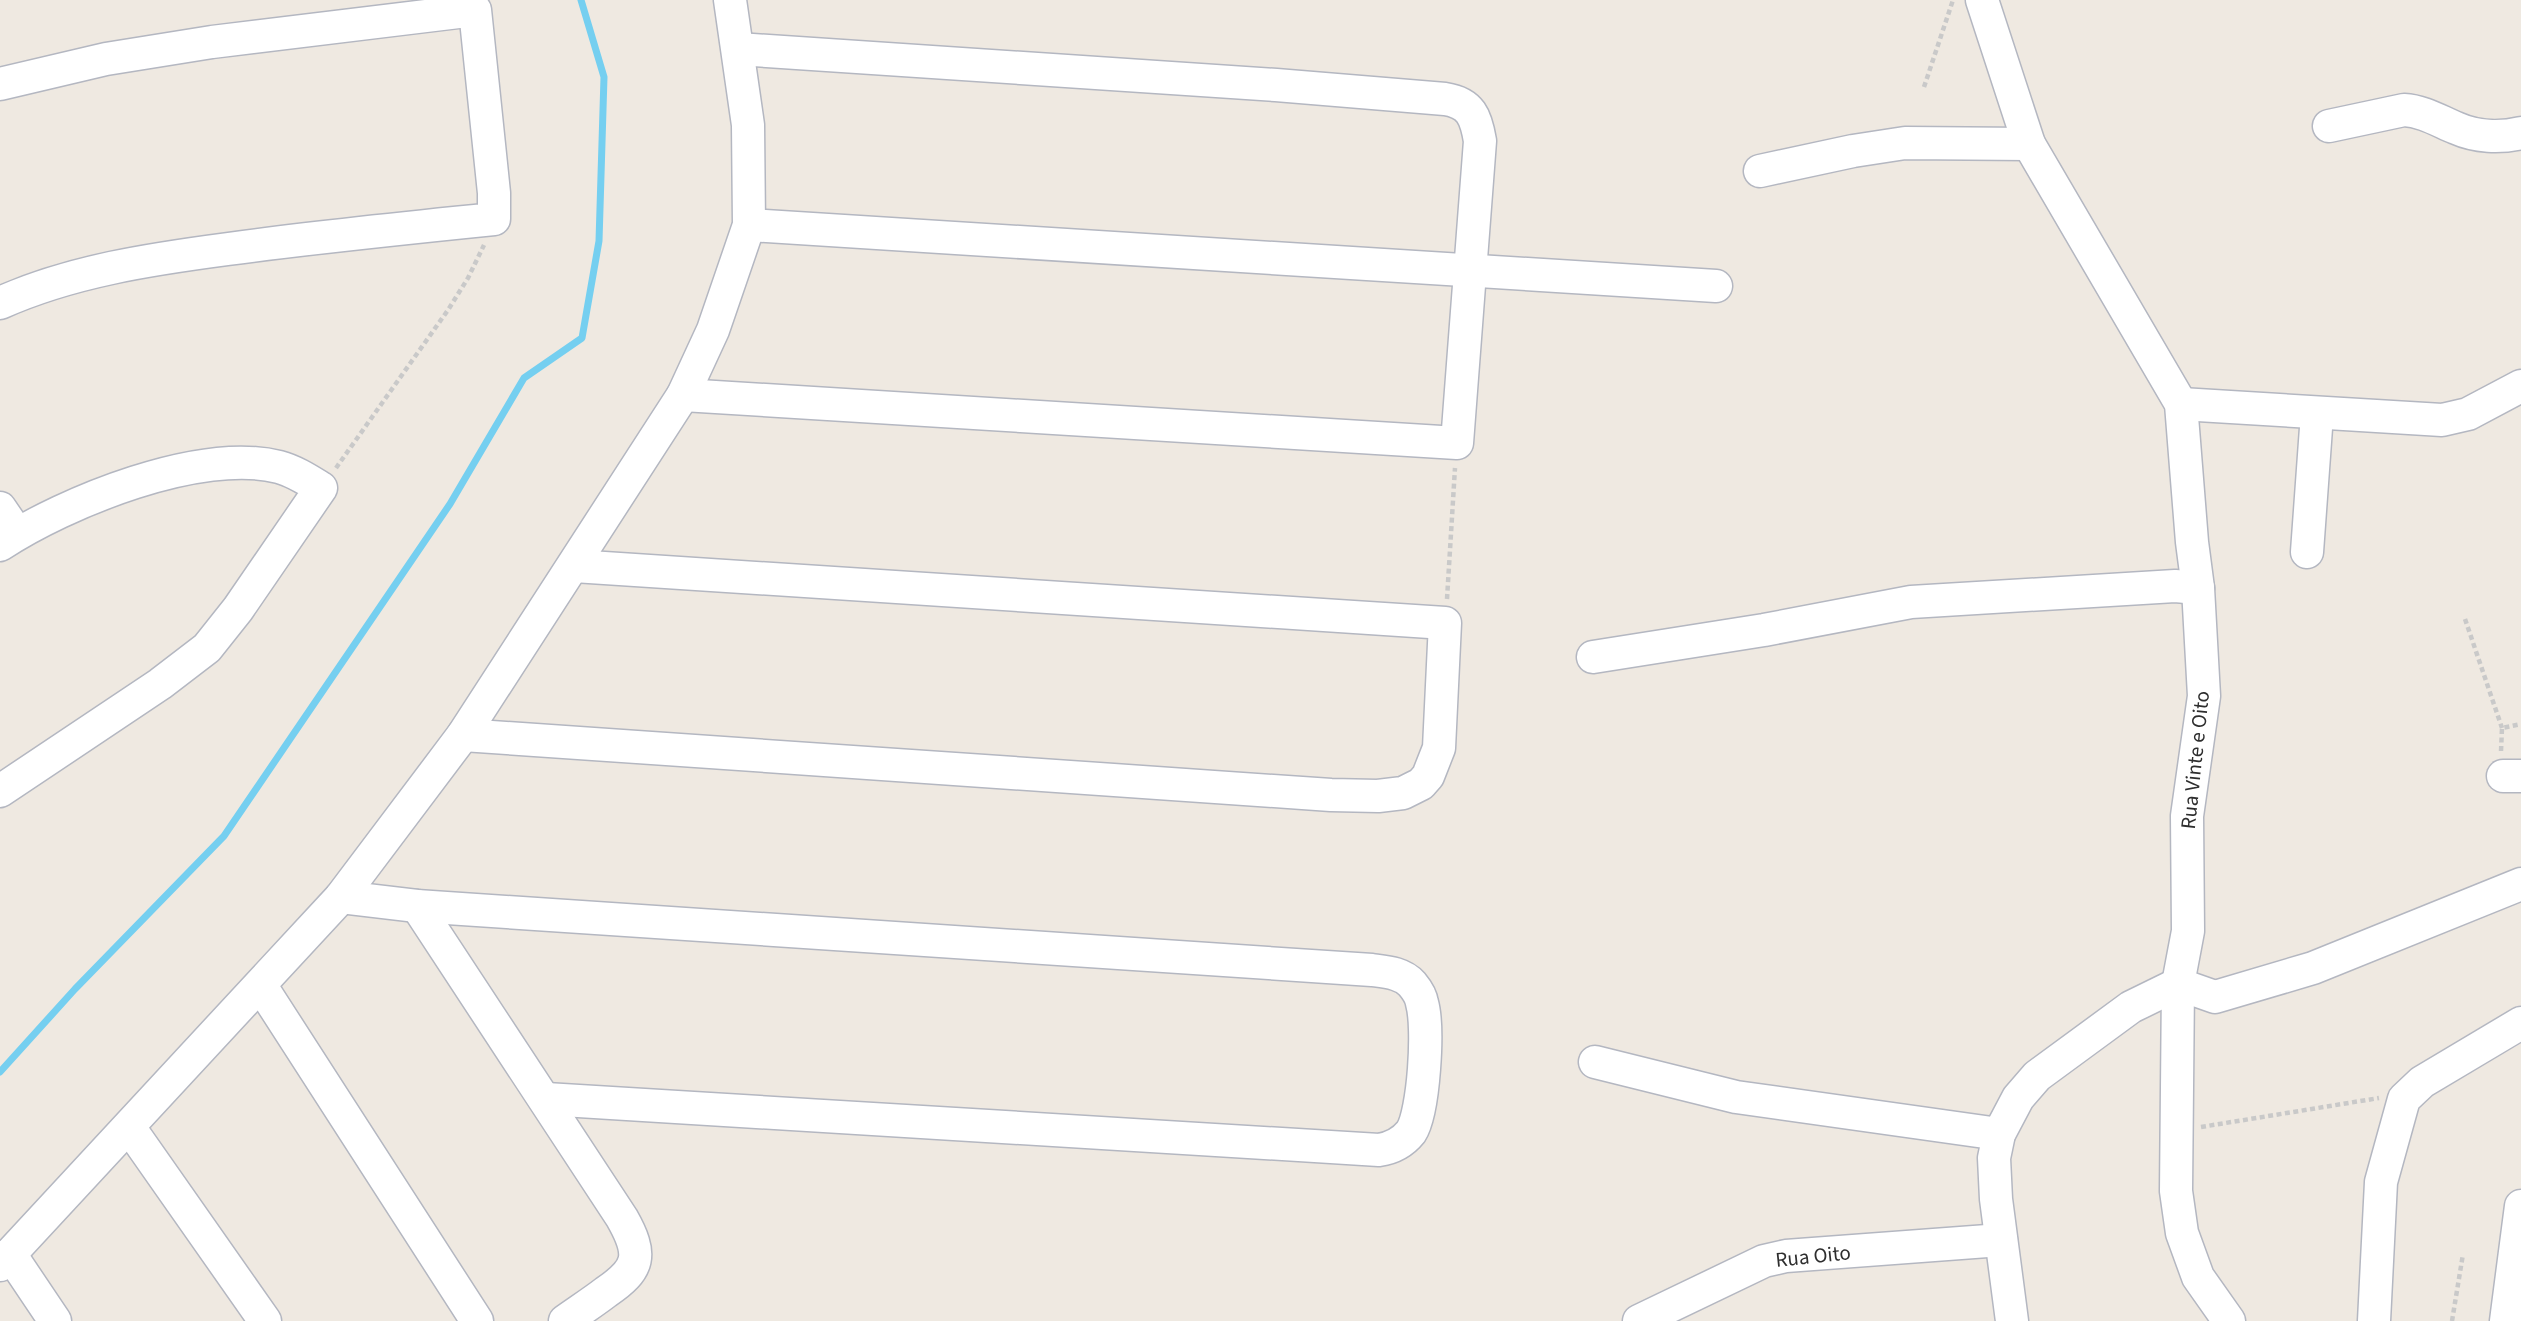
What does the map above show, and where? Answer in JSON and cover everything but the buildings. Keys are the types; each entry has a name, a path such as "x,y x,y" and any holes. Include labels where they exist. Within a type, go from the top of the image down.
{"street":[{"path":"55,1321 5,1259 341,897 463,735 684,395 713,330 749,225 748,125 730,0"},
{"name":"Rua Vinte e Oito","path":"1982,0 2029,144 2181,404 2198,587 2204,696 2188,816 2188,931 2178,984 2176,1191 2182,1233 2198,1277 2229,1321"},
{"path":"0,84 106,59 212,42 475,10 491,158 494,219 278,242 148,261 93,272 0,303"},
{"path":"684,395 1457,443 1480,141 1472,112 1459,102 1276,85 738,49"},
{"path":"2329,126 2404,110 2417,111 2460,130 2490,136 2508,136 2521,132"},
{"path":"1760,171 1905,143 2029,144"},
{"path":"749,225 1716,286"},
{"path":"2181,404 2442,420 2468,414 2521,386"},
{"path":"2307,552 2317,414"},
{"path":"0,791 160,684 206,648 239,609 321,488 294,472 279,467 234,463 209,466 134,482 6,529"},
{"path":"463,735 1331,795 1404,793 1421,785 1439,748 1445,623 574,566"},
{"path":"1593,657 1910,602 2175,586 2198,587"},
{"path":"2012,1321 1994,1158 1999,1134 2018,1098 2037,1076 2131,1007 2178,984 2215,997 2314,968 2521,884"},
{"path":"341,897 417,906 1372,970 1399,975 1413,985 1423,1004 1425,1020 1424,1066 1416,1121 1401,1142 1379,1150 546,1100"},
{"path":"417,906 629,1231 635,1251 635,1263 628,1276 565,1321"},
{"path":"261,986 477,1321"},
{"path":"2374,1321 2381,1182 2402,1105 2408,1093 2422,1082 2521,1023"},
{"path":"1595,1062 1736,1097 1999,1134"},
{"path":"129,1127 265,1321"},
{"path":"2506,1321 2521,1206"},
{"name":"Rua Oito","path":"1639,1321 1765,1261 1786,1256 2001,1240"}],"path":[{"path":"1924,88 1953,0"},
{"path":"321,488 455,299 480,256 494,219"},
{"path":"1445,623 1457,443"},
{"path":"2465,619 2502,728 2501,739 2512,776"},
{"path":"2502,728 2521,724"},
{"path":"2178,1131 2408,1093"},
{"path":"2452,1321 2463,1254"}],"waterway":[{"path":"0,1072 75,989 224,836 450,504 524,378 582,338 599,241 604,77 581,0"}]}
